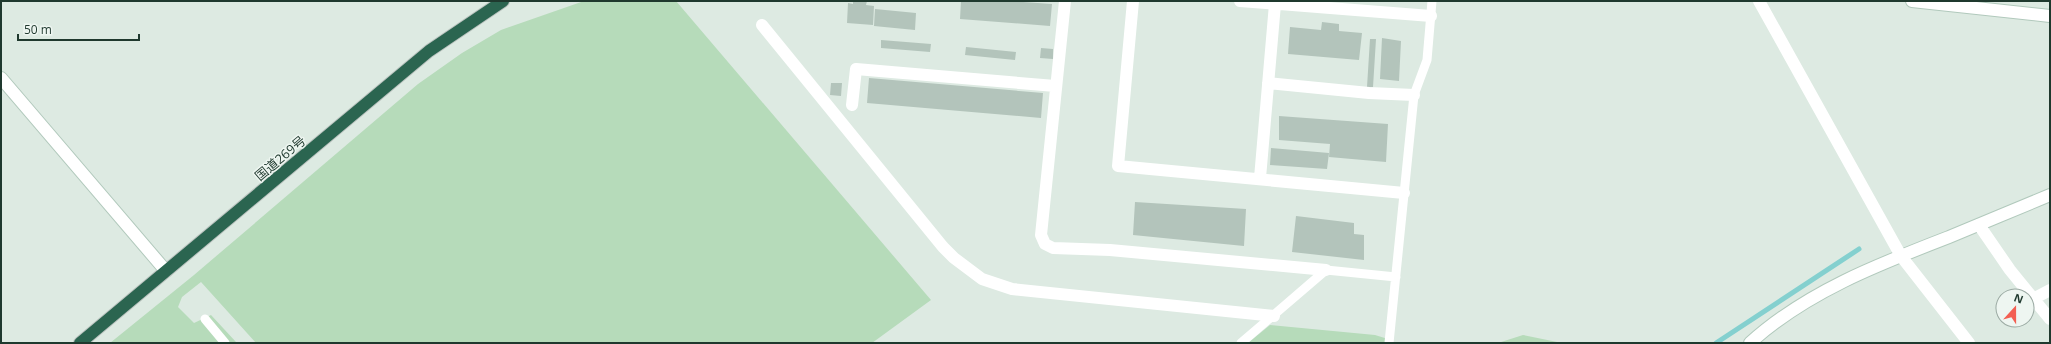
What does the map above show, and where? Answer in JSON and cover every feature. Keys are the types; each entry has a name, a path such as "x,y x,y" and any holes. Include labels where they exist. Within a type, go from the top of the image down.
{"highway":[{"name":"国道269号","path":"80,343 429,51 504,1"}],"street":[{"path":"1065,1 1055,86 1041,235 1045,244 1053,248 1110,250 1326,270"},
{"path":"1133,1 1118,166 1260,178 1404,193"},
{"path":"1240,1 1431,16"},
{"path":"1759,1 1901,256 1969,343"},
{"path":"1912,1 2050,16"},
{"path":"1260,178 1275,4"},
{"path":"762,25 943,247 954,258 982,279 1012,289 1274,316"},
{"path":"852,105 856,68 1055,86"},
{"path":"1,78 166,271"},
{"path":"1268,83 1369,93 1414,95"},
{"path":"1750,343 1773,323 1842,282 1901,256 2050,195"},
{"path":"1979,225 2024,288"},
{"path":"2035,298 2050,290"},
{"path":"2035,301 2050,319"}],"lane":[{"path":"1389,343 1414,95 1427,60 1432,1"},
{"path":"1242,343 1326,270 1396,277"},
{"path":"205,319 225,343"}],"green space":[{"path":"584,1 676,1 931,300 872,343 256,343 201,282 182,297 178,307 194,323 211,315 236,342 110,343 194,275 418,84 462,53 501,30"},
{"path":"1270,325 1375,335 1388,339 1387,343 1248,343"},
{"path":"1523,335 1562,343 1498,343"}],"building":[{"path":"853,1 867,1 866,5 874,6 873,25 847,23 848,3 853,4"},
{"path":"961,1 1010,1 1052,4 1050,26 960,19"},
{"path":"875,9 916,13 915,30 874,26"},
{"path":"1322,22 1339,24 1339,31 1362,33 1359,60 1288,54 1290,27 1321,30"},
{"path":"1382,38 1401,41 1399,81 1380,79"},
{"path":"1370,39 1376,39 1373,87 1367,87"},
{"path":"881,40 931,44 930,52 881,48"},
{"path":"966,47 1016,52 1015,60 965,55"},
{"path":"1041,48 1053,49 1053,59 1040,58"},
{"path":"869,78 1043,93 1041,118 867,103"},
{"path":"831,83 842,83 841,96 830,95"},
{"path":"1279,116 1388,124 1386,162 1329,157 1330,144 1279,140"},
{"path":"1271,148 1329,153 1327,169 1270,165"},
{"path":"1135,202 1246,209 1244,246 1133,235"},
{"path":"1296,216 1354,223 1354,234 1364,235 1364,260 1292,252"}],"waterway":[{"path":"1716,343 1859,249"}]}
